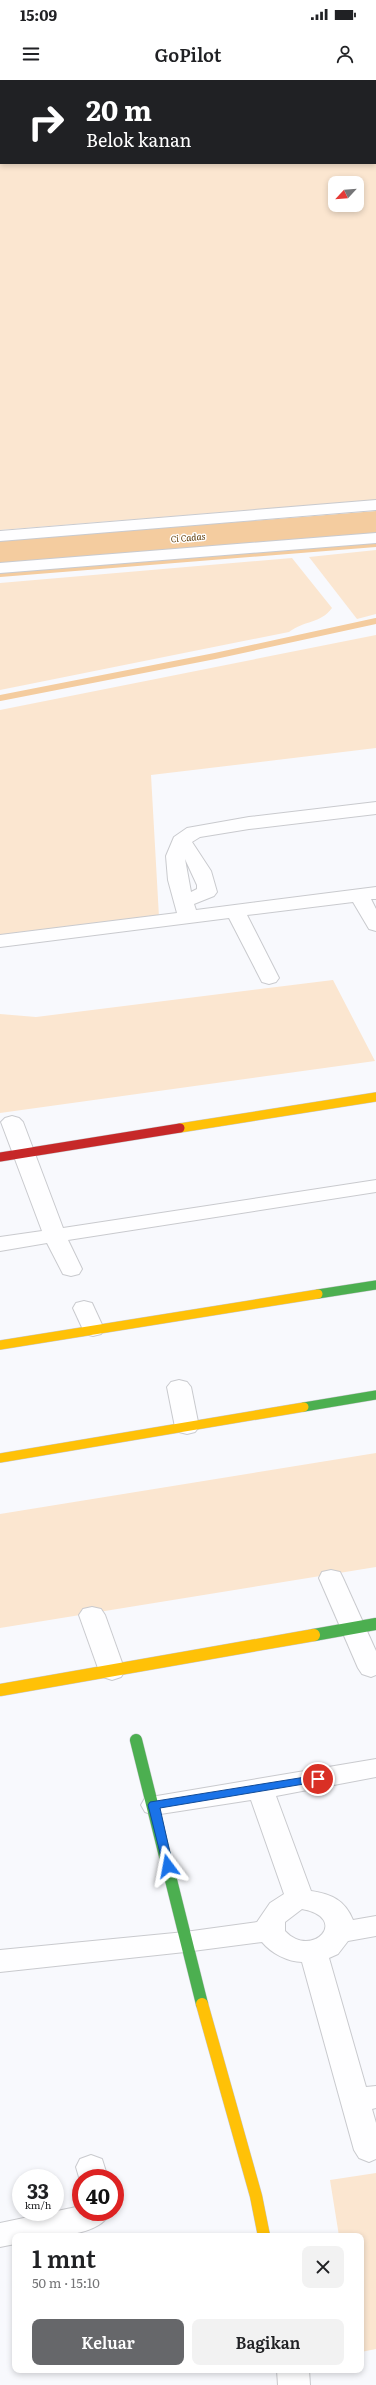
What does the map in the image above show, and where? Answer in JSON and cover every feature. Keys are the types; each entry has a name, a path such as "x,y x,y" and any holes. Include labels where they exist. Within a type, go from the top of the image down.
{"street":[{"path":"0,536 376,505"},
{"path":"0,568 376,538"},
{"path":"185,909 178,880 175,856 181,841 194,832 376,808"},
{"path":"181,841 196,860 207,883 207,892 185,909"},
{"path":"0,941 185,909 235,911 367,895 376,925"},
{"path":"235,911 269,978"},
{"path":"0,1157 376,1097"},
{"path":"12,1122 55,1236 71,1269"},
{"path":"0,1244 376,1186"},
{"path":"0,1345 376,1285"},
{"path":"84,1308 93,1329"},
{"path":"179,1387 187,1426"},
{"path":"0,1458 376,1395"},
{"path":"331,1578 364,1626 371,1668"},
{"path":"92,1615 112,1671"},
{"path":"0,1690 364,1626"},
{"path":"136,1740 154,1805 186,1942 256,2196 263,2233"},
{"path":"154,1805 260,1789 376,1768"},
{"path":"260,1789 300,1899"},
{"path":"300,1899 314,1900 327,1904 337,1912 342,1921 342,1932 337,1942 327,1949 313,1952 299,1952 286,1947 276,1940 271,1930 272,1919 277,1910 287,1903 300,1899"},
{"path":"342,1932 376,1926"},
{"path":"0,1961 186,1942 271,1930"},
{"path":"313,1952 366,2098 369,2150"},
{"path":"0,2235 72,2221"},
{"path":"293,2373 294,2385"}],"shaded area":[{"path":"0,164 376,164 376,500 0,530"},
{"path":"376,550 376,614 357,619 309,557"},
{"path":"292,558 332,608 322,617 301,625 289,632 0,690 0,583"},
{"path":"376,635 376,748 151,775 159,917 0,937 0,710"},
{"path":"333,980 375,1061 0,1113 0,1014 36,1017"},
{"path":"376,1453 376,1567 0,1628 0,1514"},
{"path":"376,2173 376,2349 364,2351 364,2233 339,2233 330,2180"}],"waterway":[{"name":"Ci Cadas","path":"0,552 376,522"},
{"path":"0,574 376,544"},
{"path":"0,698 215,656 376,621"}],"traffic: fast":[{"path":"318,1294 376,1285"},
{"path":"304,1407 376,1395"},
{"path":"314,1635 376,1624"},
{"path":"136,1740 185,1942 202,2004"}],"traffic: slow":[{"path":"180,1128 376,1097"},
{"path":"0,1345 318,1294"},
{"path":"0,1458 304,1407"},
{"path":"0,1690 314,1635"},
{"path":"202,2004 256,2196 263,2233"}],"traffic: jam":[{"path":"0,1157 180,1128"}],"route":[{"path":"168,1866 154,1805 318,1779"}]}
